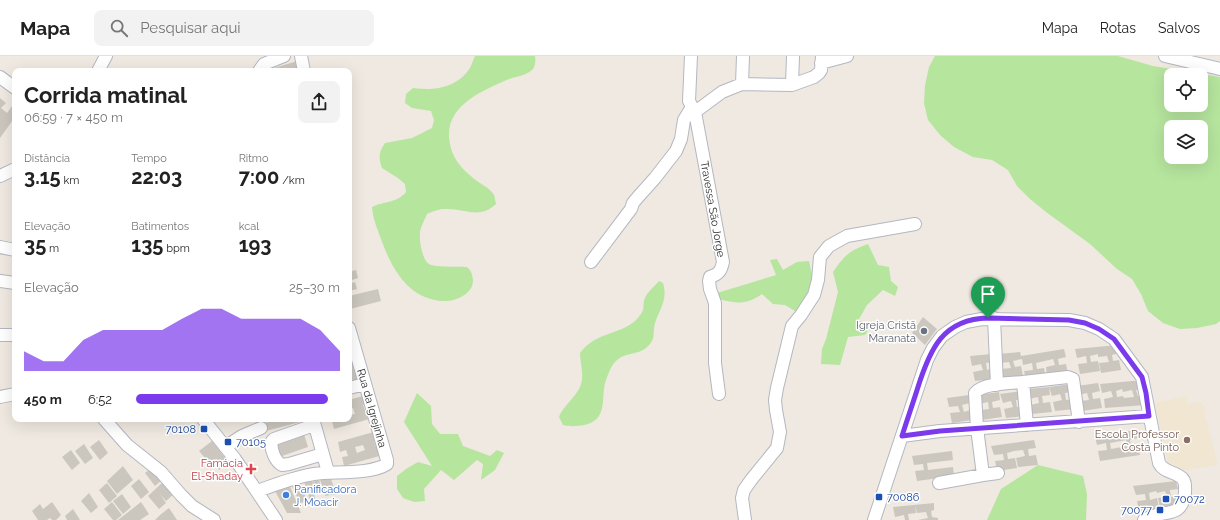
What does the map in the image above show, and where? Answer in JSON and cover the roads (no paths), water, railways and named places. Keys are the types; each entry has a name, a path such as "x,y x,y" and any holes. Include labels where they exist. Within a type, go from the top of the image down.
{"street":[{"path":"103,68 106,56"},
{"path":"261,68 264,64 284,56"},
{"path":"301,56 303,68"},
{"path":"691,56 690,101 693,109"},
{"path":"742,84 743,56"},
{"path":"792,85 793,56"},
{"path":"591,262 631,209 633,203 670,160 681,139 684,120 693,109 722,92 742,84 792,85 804,81 819,74 821,59 847,56"},
{"path":"1165,56 1220,69"},
{"path":"0,77 12,86"},
{"name":"Travessa São Jorge","path":"693,109 723,262 721,271 710,277 709,281 715,303 715,363 719,394"},
{"path":"0,176 12,170"},
{"path":"745,520 742,498 744,490 777,448 780,432 776,410 777,388 792,326 808,306 816,288 820,257 829,246 847,236 915,224"},
{"path":"0,246 12,249"},
{"path":"0,281 12,283"},
{"path":"994,318 997,385"},
{"path":"874,520 927,360 942,336 954,327 966,322 994,318 1069,320 1085,323 1099,329 1114,339 1142,377 1159,463 1166,471 1181,478 1186,487 1184,504 1178,512 1155,516 1144,520"},
{"path":"0,335 12,335"},
{"name":"Rua da Igrejinha","path":"328,472 348,472 380,467 387,464 352,338"},
{"path":"983,475 977,428 975,393 978,389 997,385 1068,377 1073,379 1078,422"},
{"path":"1023,382 1027,425"},
{"path":"352,387 365,384"},
{"path":"0,397 12,395"},
{"path":"902,436 977,428 1149,416"},
{"path":"106,422 127,445 161,472 192,506 214,520"},
{"path":"205,422 257,491 276,520"},
{"path":"257,491 313,474 328,472 323,454 314,422 274,439 271,447 276,461 282,465 323,454"},
{"path":"225,447 260,426"},
{"path":"939,483 998,473"}],"place":[{"name":"Igreja Cristã Maranata","path":"924,331"},
{"name":"70108","path":"204,429"},
{"name":"Escola Professor Costa Pinto","path":"1187,440"},
{"name":"70105","path":"228,442"},
{"name":"Famácia El-Shaday","path":"251,469"},
{"name":"Panificadora J. Moacir","path":"286,495"},
{"name":"70086","path":"879,497"},
{"name":"70072","path":"1166,499"},
{"name":"70077","path":"1160,510"}]}
